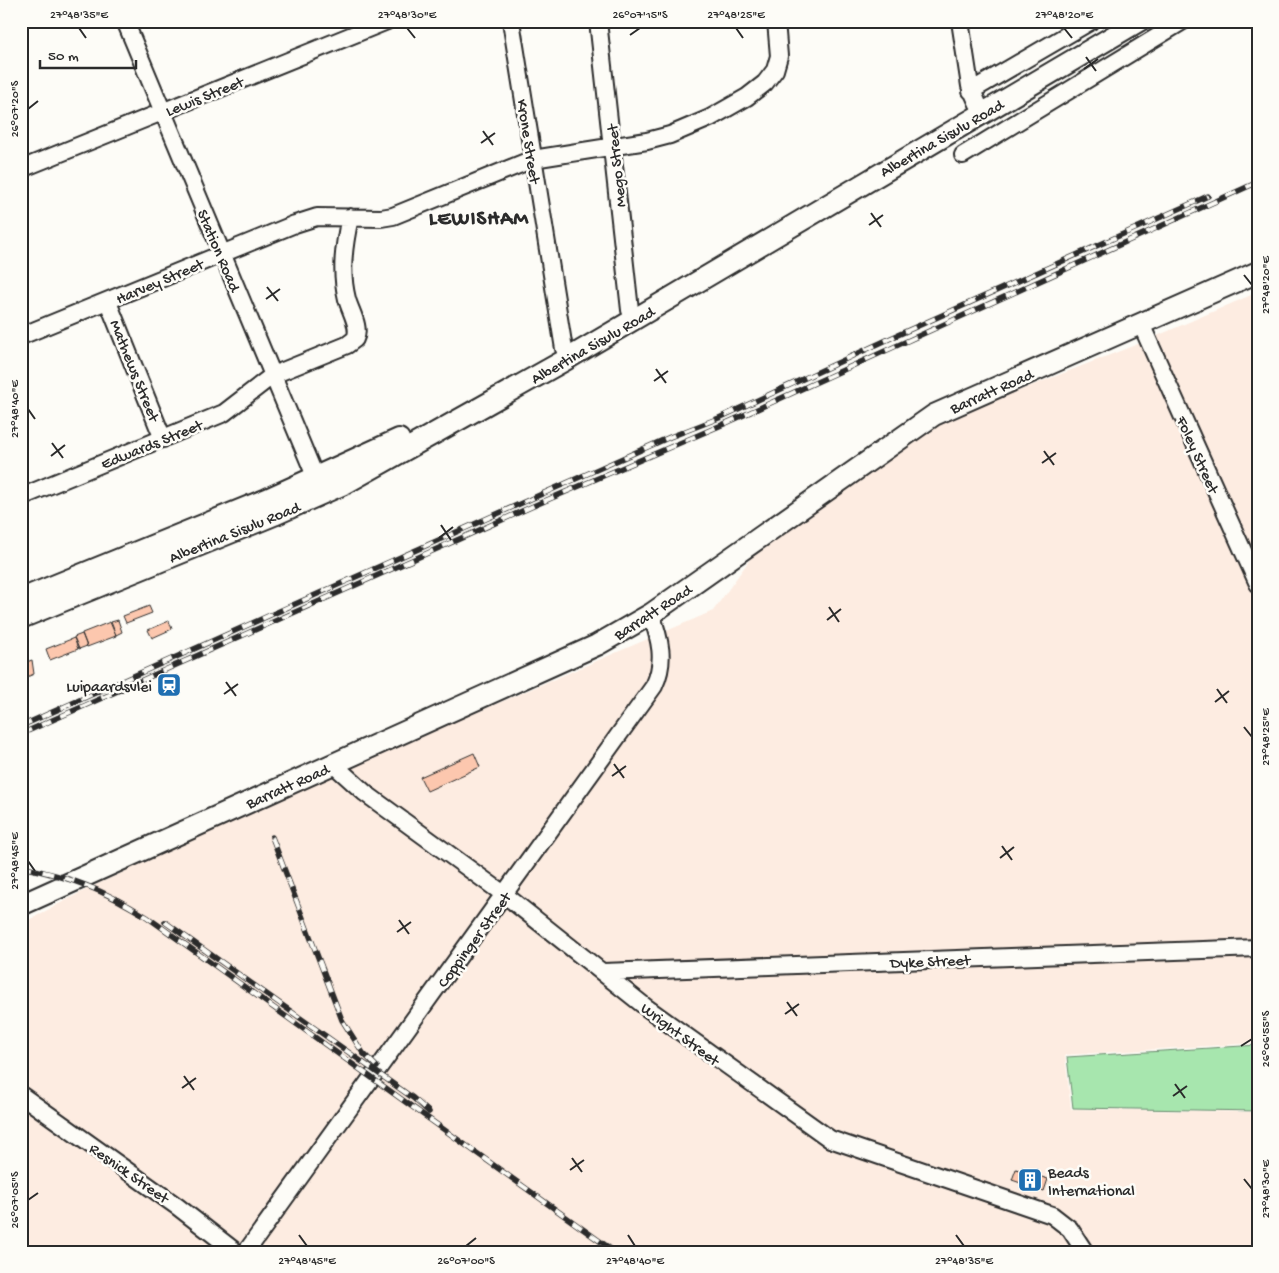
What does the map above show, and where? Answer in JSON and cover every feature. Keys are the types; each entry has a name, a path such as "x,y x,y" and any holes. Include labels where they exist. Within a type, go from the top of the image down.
{"main road":[{"name":"Albertina Sisulu Road","path":"21,618 121,567 319,486 567,359 632,315 977,102 1129,22"},
{"name":"Barratt Road","path":"21,905 597,645 651,614 934,415 1258,272"},
{"name":"Albertina Sisulu Road","path":"319,486 392,443 564,348 632,315"},
{"name":"Albertina Sisulu Road","path":"21,598 121,567"}],"street":[{"name":"Station Road","path":"125,21 319,486"},
{"name":"Lewis Street","path":"21,170 386,21"},
{"name":"Krone Street","path":"511,21 564,348"},
{"name":"Mego Street","path":"598,21 632,315"},
{"name":"Harvey Street","path":"21,336 317,217 381,218 393,216 533,159 648,141 670,135 710,118 747,98 765,83 774,70 779,56 776,21"},
{"path":"960,21 977,102 1091,21"},
{"path":"963,155 1183,21"},
{"path":"1129,22 1146,45"},
{"name":"Edwards Street","path":"21,497 224,413 273,375 355,339 358,334 344,280 344,246 350,217"},
{"name":"Mathews Street","path":"108,302 163,439"},
{"name":"Foley Street","path":"1141,324 1258,584"},
{"name":"Coppinger Street","path":"246,1252 654,686 661,668 661,648 651,614"},
{"name":"Wright Street","path":"333,764 365,793 505,895 708,1053 830,1139 1039,1209 1052,1215 1070,1229 1085,1252"},
{"name":"Dyke Street","path":"603,972 1258,948"},
{"name":"Resnick Street","path":"21,1095 178,1206 236,1252"}],"shaded area":[{"path":"1258,292 1258,1043 1065,1055 1071,1109 1258,1112 1258,1252 21,1252 21,924 91,887 340,771 713,611 753,555 949,418 1143,342"}],"green space":[{"path":"1258,1045 1258,1111 1073,1108 1067,1057"}],"building":[{"path":"149,606 152,613 126,623 123,616"},
{"path":"118,620 122,632 116,635 111,622"},
{"path":"169,621 172,629 152,638 148,630"},
{"path":"110,622 116,636 87,647 82,633"},
{"path":"82,634 87,646 79,649 74,637"},
{"path":"74,638 78,649 50,660 46,649"},
{"path":"32,660 34,674 22,679 21,664"},
{"path":"474,753 480,767 427,791 420,777"},
{"name":"Beads International","path":"1016,1169 1048,1179 1044,1191 1012,1180"}],"railway":[{"path":"21,734 540,503 724,424 1258,182"},
{"path":"21,726 670,437 719,418 891,338 1208,196"},
{"path":"272,837 342,1020 363,1053 377,1067"},
{"path":"21,867 72,880 116,899 147,917 615,1252"},
{"path":"165,922 413,1098 429,1112"}],"place":[{"name":"Luipaardsvlei","path":"169,685"},
{"name":"Beads International","path":"1030,1180"}],"district":[{"name":"LEWISHAM","path":"479,217"}]}
